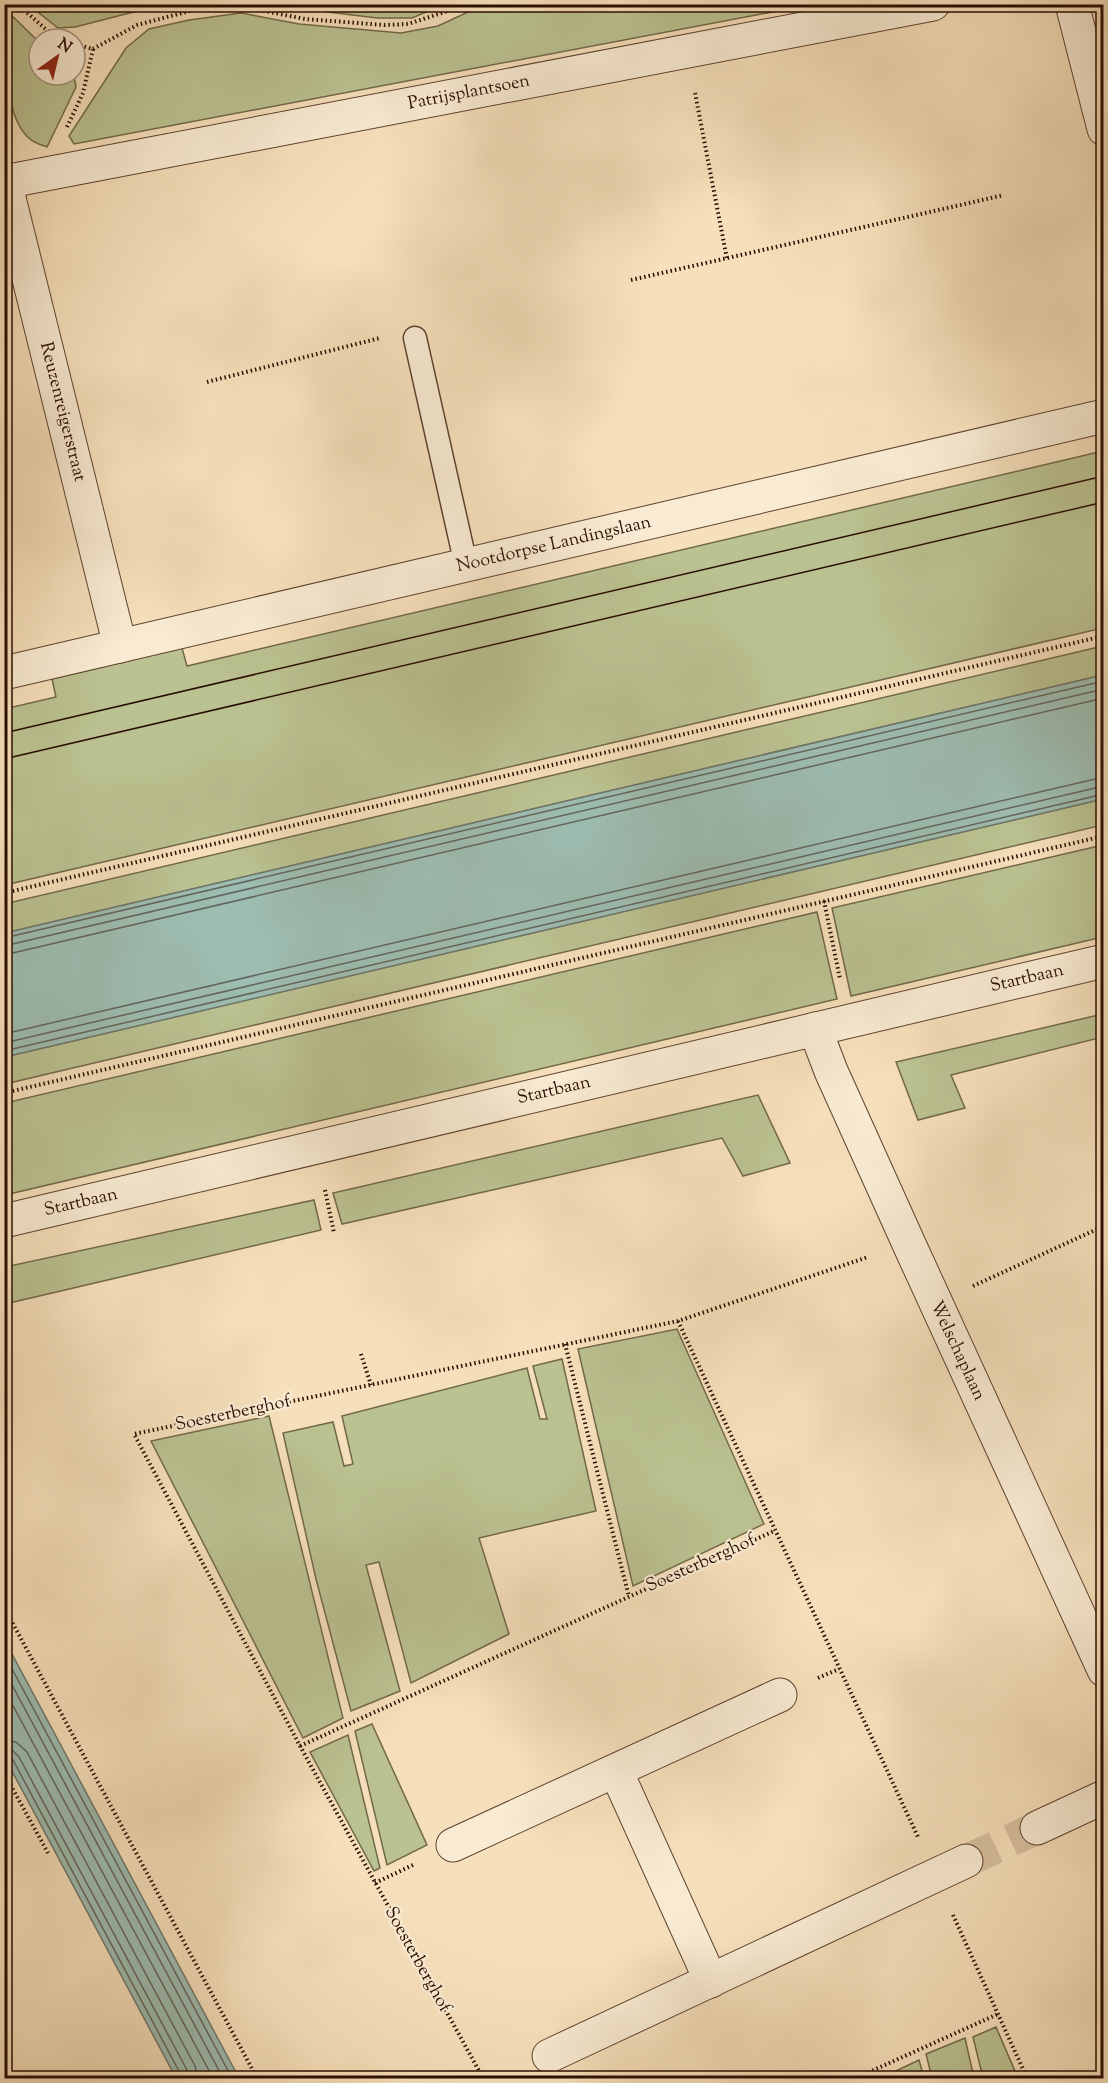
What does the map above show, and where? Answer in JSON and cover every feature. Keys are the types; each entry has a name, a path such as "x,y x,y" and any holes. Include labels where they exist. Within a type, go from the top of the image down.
{"street":[{"name":"Patrijsplantsoen","path":"5,180 933,4"},
{"path":"1072,4 1104,129"},
{"name":"Reuzenreigerstraat","path":"5,180 120,646"},
{"name":"Nootdorpse Landingslaan","path":"4,673 1104,416"},
{"name":"Startbaan","path":"4,1221 1104,961"},
{"name":"Welschaplaan","path":"815,1029 831,1071 936,1304 1104,1670"},
{"path":"453,1845 780,1695"},
{"path":"615,1771 711,1981"},
{"path":"1037,1828 1104,1797"},
{"path":"549,2056 966,1862"}],"lane":[{"path":"416,338 466,565"}],"path":[{"path":"17,4 43,27"},
{"path":"87,47 93,49 137,25 216,4"},
{"path":"247,4 255,9 305,19 384,25 408,24 469,4"},
{"path":"45,174 83,93 93,49"},
{"path":"687,51 727,259"},
{"path":"631,280 1004,195"},
{"path":"207,382 395,334 416,338"},
{"path":"4,893 1104,636"},
{"path":"4,1093 1104,836"},
{"path":"824,901 848,1021"},
{"path":"325,1189 334,1233"},
{"path":"936,1304 1104,1226"},
{"name":"Soesterberghof","path":"483,2079 300,1746 134,1434 678,1321 909,1244"},
{"name":"Soesterberghof","path":"678,1321 936,1876 1027,2079"},
{"path":"565,1344 629,1597"},
{"path":"361,1354 371,1385"},
{"name":"Soesterberghof","path":"300,1746 774,1531"},
{"path":"4,1607 257,2079"},
{"path":"4,1773 48,1853"},
{"path":"856,2079 998,2014"}],"green space":[{"path":"443,4 412,18 377,18 270,5"},
{"path":"29,5 161,5 75,27 57,27"},
{"path":"483,5 809,5 74,144 69,136 126,48 149,29 189,20 241,13 299,24 401,33 438,26"},
{"path":"4,8 27,30 27,87 76,87 47,147 30,139 14,114 6,78"},
{"path":"1103,451 1103,628 5,885 4,709 56,697 52,679 182,648 187,666"},
{"path":"1103,646 1103,675 5,933 4,904"},
{"path":"1103,799 1103,825 5,1084 4,1057"},
{"path":"1103,845 1103,937 851,996 832,908"},
{"path":"817,912 837,999 5,1195 5,1103"},
{"path":"1103,1014 1103,1037 951,1075 965,1108 918,1120 896,1062"},
{"path":"758,1095 790,1163 743,1176 722,1138 342,1224 333,1193"},
{"path":"314,1200 321,1230 5,1304 5,1267"},
{"path":"677,1329 764,1524 633,1586 578,1349"},
{"path":"562,1359 596,1511 479,1538 509,1634 411,1683 379,1562 366,1565 400,1691 351,1711 316,1579 283,1433 333,1422 344,1466 353,1464 342,1416 527,1368 540,1419 547,1419 533,1366"},
{"path":"269,1416 343,1718 303,1738 151,1441"},
{"path":"372,1724 427,1845 387,1865 355,1731"},
{"path":"348,1735 380,1868 374,1871 310,1752"},
{"path":"996,2027 1018,2078 983,2078 973,2037"},
{"path":"965,2038 974,2078 932,2078 926,2054"},
{"path":"919,2060 924,2078 881,2078"}],"water":[{"path":"1103,675 1103,799 5,1057 5,933"},
{"path":"4,1641 239,2078 176,2078 5,1758"}],"tunnel":[{"path":"966,1861 1037,1828"}],"tram line":[{"path":"4,733 1104,476"},
{"path":"4,759 1104,502"}]}
